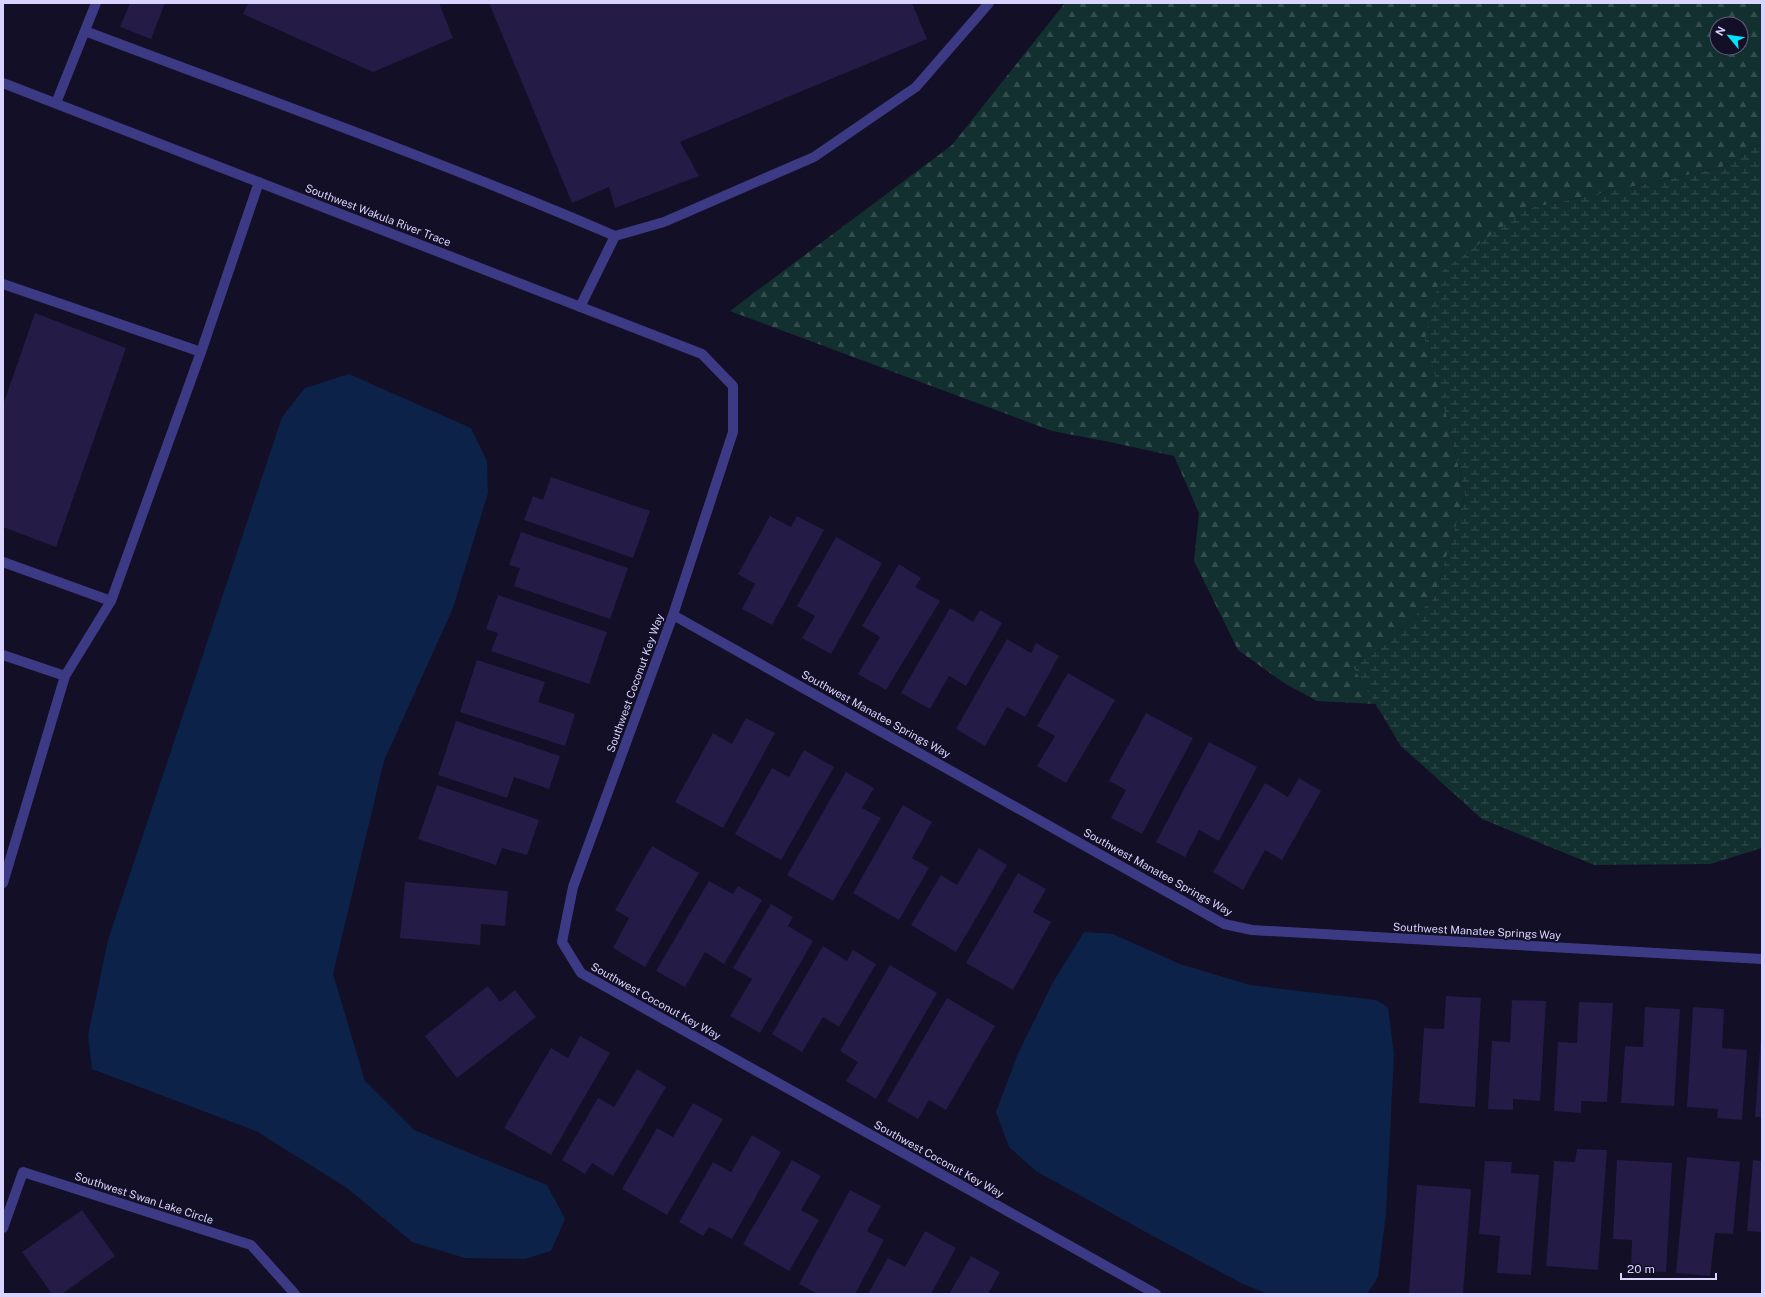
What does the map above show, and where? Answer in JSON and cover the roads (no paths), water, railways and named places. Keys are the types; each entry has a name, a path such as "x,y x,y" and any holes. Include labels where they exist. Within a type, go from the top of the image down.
{"street":[{"path":"56,103 96,3"},
{"path":"85,31 374,140 615,236 664,222 814,157 916,87 989,3"},
{"name":"Southwest Wakula River Trace","path":"3,83 702,354 733,386"},
{"path":"3,883 65,676 111,601 201,352 259,182"},
{"path":"580,307 615,236"},
{"path":"3,284 201,352"},
{"name":"Southwest Coconut Key Way","path":"733,386 734,432 673,614 574,887 562,942 581,973 1156,1294"},
{"path":"3,562 111,601"},
{"name":"Southwest Manatee Springs Way","path":"673,614 1224,924 1252,930 1762,958"},
{"path":"3,655 65,676"},
{"name":"Southwest Swan Lake Circle","path":"3,1228 23,1172 251,1245 295,1294"}],"water":[{"path":"349,374 471,428 487,461 488,493 453,608 384,761 333,974 365,1081 414,1130 547,1185 565,1219 551,1251 525,1259 465,1258 412,1242 347,1188 256,1131 92,1069 88,1035 108,940 282,417 305,388"},
{"path":"1084,932 1113,934 1180,964 1250,985 1376,1000 1388,1007 1394,1055 1386,1214 1378,1277 1367,1294 1268,1294 1243,1284 1036,1171 1009,1147 996,1112 1017,1056 1052,984"}]}
